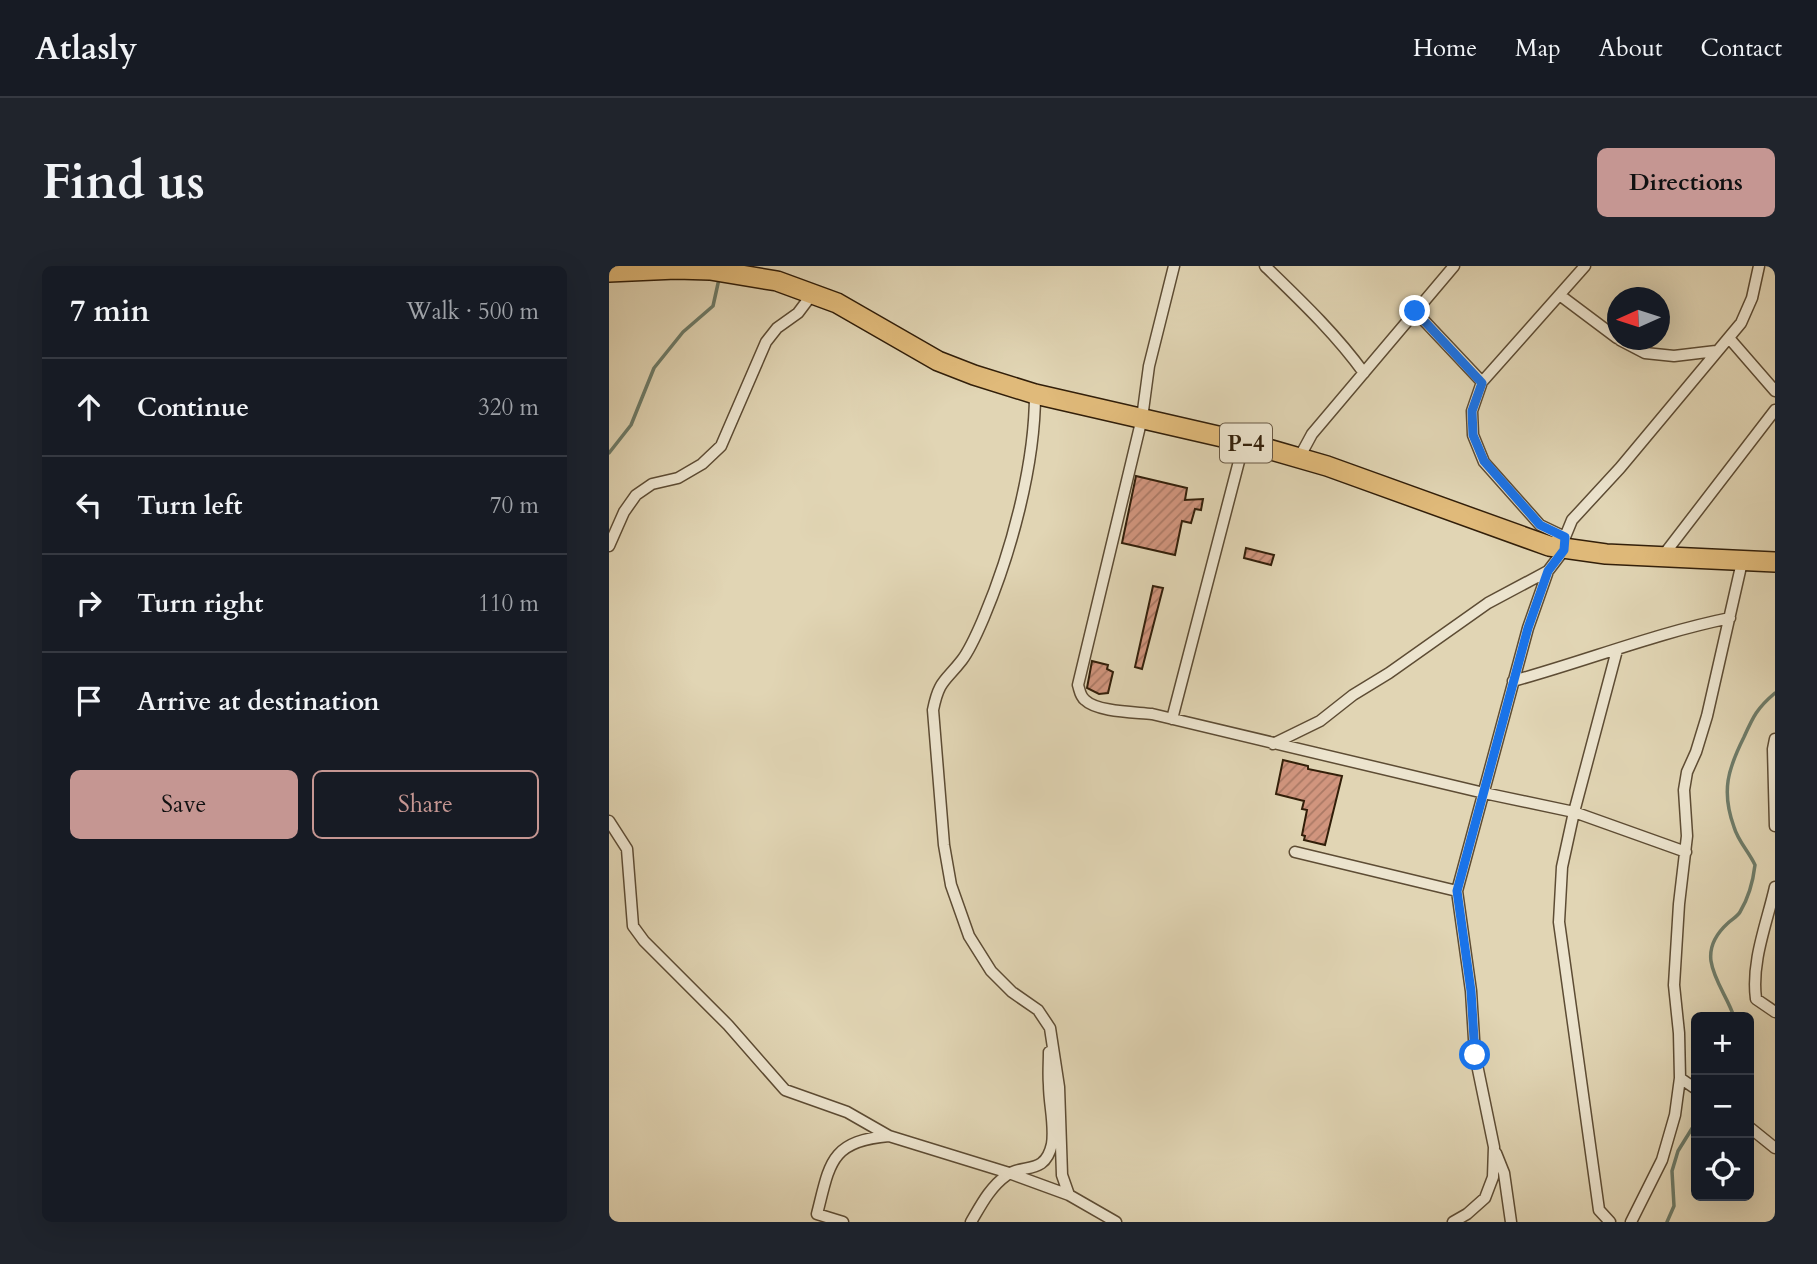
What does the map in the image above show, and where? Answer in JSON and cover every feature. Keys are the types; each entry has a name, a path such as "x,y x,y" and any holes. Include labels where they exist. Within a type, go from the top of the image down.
{"highway":[{"name":"P-4","path":"609,272 709,270 777,281 837,303 938,361 974,375 1035,394 1244,442 1299,458 1356,475 1532,541 1565,543 1661,558 1775,562"}],"street":[{"path":"1174,266 1149,366 1142,418 1078,685 1081,696 1087,703 1151,714 1574,812 1686,852"},
{"path":"1265,266 1319,319 1364,373"},
{"path":"1299,458 1312,434 1454,266"},
{"path":"1565,543 1540,525 1484,461 1473,435 1472,411 1482,383 1585,266"},
{"path":"1511,1222 1504,1173 1494,1147 1475,1055 1471,991 1457,891 1528,628 1548,571 1565,543 1572,520 1620,468 1741,323 1752,299 1759,266"},
{"path":"609,546 624,512 636,495 652,484 678,478 702,464 721,446 766,342 777,328 798,313 813,292"},
{"path":"1561,296 1607,330"},
{"path":"1415,311 1482,383"},
{"path":"1729,338 1775,391"},
{"path":"1639,350 1645,353 1674,355 1716,351"},
{"path":"1035,394 1031,450 1009,544 984,617 963,659 937,691 933,709 944,845 951,885 968,936 991,971 1012,992 1038,1010 1050,1028 1059,1087 1062,1175 1069,1195"},
{"path":"1661,558 1775,410"},
{"path":"1172,719 1244,442"},
{"path":"1631,1222 1662,1160 1675,1115 1680,1078 1674,985 1687,836 1684,790 1687,772 1707,716 1742,562"},
{"path":"1273,744 1319,721 1488,603 1548,571"},
{"path":"1513,681 1684,627 1730,618"},
{"path":"1610,1222 1599,1210 1559,922 1562,867 1617,650"},
{"path":"1775,739 1775,826"},
{"path":"609,821 627,849 633,926 644,942 728,1025 785,1090 847,1112 889,1136 1009,1173 1069,1195 1116,1222"},
{"path":"1295,852 1457,891"},
{"path":"1775,887 1754,982 1756,999 1775,1012"},
{"path":"971,1222 987,1194 1009,1173 1026,1170 1040,1164 1047,1157 1053,1130 1048,1085 1050,1028"},
{"path":"1680,1078 1691,1086"},
{"path":"1754,1131 1775,1148"},
{"path":"843,1222 816,1218 830,1165 852,1142 889,1136"},
{"path":"1453,1222 1485,1198 1493,1177 1494,1147"}],"building":[{"path":"1136,476 1187,488 1185,500 1203,499 1201,510 1195,509 1191,523 1182,521 1175,555 1122,543"},
{"path":"1246,548 1274,555 1271,565 1244,558"},
{"path":"1153,586 1163,588 1142,669 1135,667"},
{"path":"1092,661 1108,665 1107,669 1113,672 1108,693 1099,694 1087,688"},
{"path":"1283,760 1308,766 1308,769 1342,776 1325,845 1304,840 1305,836 1302,835 1307,810 1302,809 1304,801 1276,794"}],"waterway":[{"path":"609,453 631,425 654,368 683,332 713,306 719,279"},
{"path":"1732,1012 1715,976 1711,950 1720,931 1743,906 1755,865 1734,827 1728,802 1728,780 1753,718 1775,693"},
{"path":"1667,1222 1674,1206 1672,1171 1678,1151 1691,1130"}],"route":[{"path":"1415,311 1482,383 1472,411 1473,435 1484,461 1540,525 1565,537 1564,550 1548,571 1528,628 1457,891 1471,991 1475,1055"}]}
